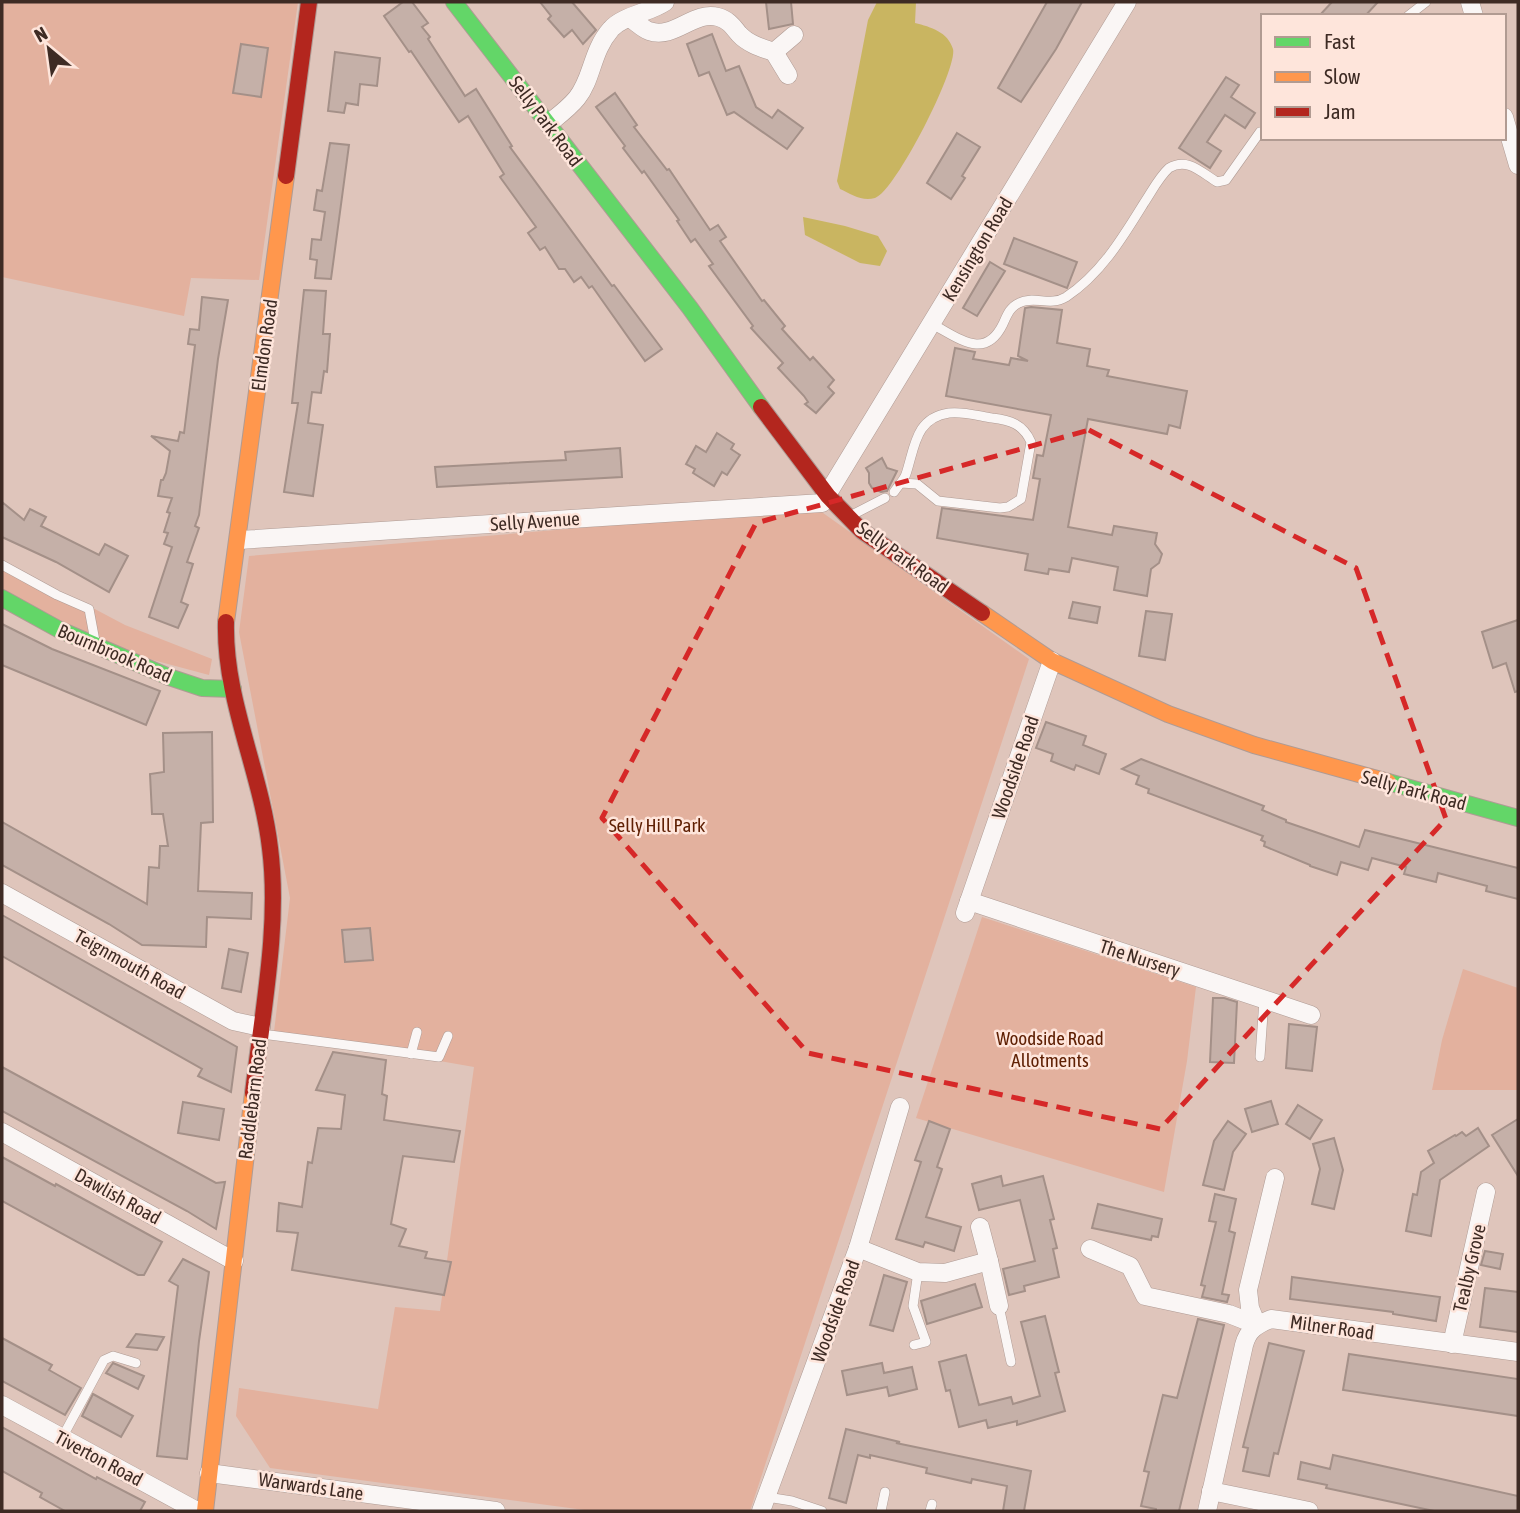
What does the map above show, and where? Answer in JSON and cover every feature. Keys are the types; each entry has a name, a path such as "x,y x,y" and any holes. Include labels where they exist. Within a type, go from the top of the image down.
{"street":[{"name":"Elmdon Road","path":"233,689 226,636 228,597 239,540 309,2"},
{"name":"Selly Park Road","path":"454,2 690,308 799,460 828,496 862,531 1052,661 1168,714 1254,745 1518,818"},
{"path":"548,124 578,97 587,79 594,54 609,32 617,24 654,10 665,2"},
{"name":"Kensington Road","path":"828,496 1127,2"},
{"path":"631,18 650,31 668,31 707,16 719,17 732,24 741,36 759,48 774,52 788,75"},
{"path":"774,52 794,35"},
{"path":"1506,124 1518,164"},
{"name":"Selly Avenue","path":"239,540 822,503 828,496"},
{"name":"Bournbrook Road","path":"2,598 96,647 169,677 202,688 233,689"},
{"name":"Woodside Road","path":"967,907 1052,661"},
{"name":"Raddlebarn Road","path":"205,1511 268,964 274,879 268,831 233,689"},
{"name":"Teignmouth Road","path":"2,893 233,1021 260,1030"},
{"name":"The Nursery","path":"967,907 1311,1015"},
{"name":"Woodside Road","path":"764,1504 858,1248 900,1107"},
{"name":"Dawlish Road","path":"2,1132 234,1261"},
{"path":"1256,1325 1248,1290 1275,1178"},
{"name":"Tealby Grove","path":"1452,1344 1486,1192"},
{"path":"980,1227 999,1306"},
{"path":"858,1248 918,1272 945,1273 989,1261"},
{"path":"1090,1249 1130,1266 1146,1296 1229,1314 1256,1325"},
{"name":"Milner Road","path":"1256,1325 1271,1319 1518,1352"},
{"path":"1206,1511 1244,1345 1247,1335 1256,1325"},
{"name":"Tiverton Road","path":"2,1405 197,1511"},
{"name":"Warwards Lane","path":"209,1473 496,1511"},
{"path":"1211,1491 1309,1511"}],"lane":[{"path":"1411,14 1426,2"},
{"path":"932,324 964,341 982,345 997,335 1010,310 1019,303 1029,300 1055,302 1066,297 1114,250 1169,167 1181,162 1217,182 1226,180 1259,132"},
{"path":"894,492 905,477 917,434 930,419 950,412 1009,420 1022,428 1031,442 1021,499 1008,507 939,501 917,484 901,483"},
{"path":"849,517 885,498"},
{"path":"2,565 57,595 89,608 96,647"},
{"path":"1260,1058 1264,1000"},
{"path":"260,1030 439,1058 448,1036"},
{"path":"411,1054 417,1032"},
{"path":"914,1345 926,1342 914,1306 918,1272"},
{"path":"999,1306 1011,1362"},
{"path":"62,1438 104,1360 113,1356 136,1363"},
{"path":"881,1511 885,1492"},
{"path":"764,1504 792,1501 822,1511"}],"highlighted area":[{"path":"1089,430 1356,568 1446,819 1160,1129 808,1053 602,818 756,523"}],"green space":[{"path":"2,2 298,2 259,280 191,278 184,316 2,277"},
{"name":"Selly Hill Park","path":"816,508 1029,659 750,1511 592,1511 270,1468 236,1416 239,1388 378,1409 395,1307 440,1311 474,1067 274,1032 290,898 239,632 249,556"},
{"path":"2,567 88,610 94,645 2,596"},
{"path":"91,607 125,625 212,659 209,675 97,645"},
{"name":"Woodside Road Allotments","path":"982,917 1196,987 1187,1061 1164,1192 916,1118"},
{"path":"1463,969 1518,988 1518,1090 1432,1090 1442,1040"}],"shaded area":[{"path":"877,2 916,2 915,23 943,34 953,49 946,79 910,153 884,191 875,198 866,199 840,189 837,181 868,20"},
{"path":"803,217 878,236 887,251 880,266 860,263 805,235"}],"building":[{"path":"403,2 412,2 428,23 422,27 430,37 428,39 465,96 476,89 512,146 510,147 662,349 645,361 592,286 589,288 581,277 574,282 565,269 559,269 545,247 540,250 528,233 536,227 500,177 504,174 468,116 459,122 384,16"},
{"path":"540,2 572,2 596,30 583,44 572,30 564,37 548,19 551,16"},
{"path":"766,2 791,2 793,24 769,29"},
{"path":"1047,2 1082,2 1056,49 1021,102 998,88"},
{"path":"1332,2 1378,2 1367,14 1321,14"},
{"path":"712,34 726,71 739,66 756,107 772,118 778,110 803,128 787,149 734,112 727,115 709,72 699,76 687,44"},
{"path":"241,44 268,48 261,97 233,93"},
{"path":"335,52 380,58 377,86 360,84 358,105 346,103 344,113 328,111"},
{"path":"1226,77 1239,85 1231,97 1255,113 1245,128 1225,115 1207,142 1221,151 1210,168 1179,148"},
{"path":"615,93 637,125 634,127 667,170 669,169 710,230 718,225 726,237 720,241 762,301 764,300 785,326 782,329 810,360 813,357 834,380 828,387 834,393 816,413 805,404 808,402 804,396 778,368 783,363 751,328 753,326 709,266 713,264 695,239 691,242 677,221 679,220 644,171 642,173 623,148 625,146 596,107"},
{"path":"957,133 980,147 951,199 927,183"},
{"path":"330,143 349,145 331,279 315,278 317,260 310,259 312,239 321,240 325,212 314,210 317,190 322,191"},
{"path":"1014,238 1077,262 1067,288 1004,264"},
{"path":"990,262 1005,271 977,316 963,308"},
{"path":"304,290 326,291 323,334 330,334 327,372 324,371 321,393 312,392 308,423 323,425 313,496 284,492 298,403 292,403"},
{"path":"202,297 228,300 199,515 195,526 199,528 187,562 193,564 181,602 188,605 178,628 149,617 172,547 164,544 168,533 164,532 172,498 158,496 170,451 151,436 178,441 180,432 184,433 195,345 188,344 190,329 199,330"},
{"path":"1025,308 1062,310 1057,343 1090,349 1087,366 1109,370 1107,376 1187,391 1180,428 1169,425 1167,434 1088,419 1068,527 1112,535 1114,526 1157,533 1155,544 1162,554 1159,563 1151,569 1147,596 1114,590 1118,567 1072,558 1069,572 1049,569 1048,574 1025,570 1028,554 937,538 942,508 1033,520 1040,479 1033,478 1037,455 1043,456 1051,415 946,396 955,348 975,352 973,359 1009,365 1011,358 1028,361 1018,356"},
{"path":"717,433 734,444 731,449 740,455 727,475 722,472 714,486 693,473 695,469 686,464 696,446 706,452"},
{"path":"620,448 622,477 437,487 435,467 566,460 565,452"},
{"path":"882,458 887,468 897,471 887,491 881,492 872,488 866,468"},
{"path":"2,502 24,520 30,509 46,517 41,526 99,555 105,544 128,556 109,592 56,562 2,537"},
{"path":"1073,602 1100,607 1097,623 1069,618"},
{"path":"1146,611 1172,614 1165,660 1139,656"},
{"path":"1518,620 1518,691 1515,692 1506,663 1493,668 1482,632"},
{"path":"2,624 52,649 160,691 146,725 2,665"},
{"path":"1046,722 1086,736 1083,745 1106,754 1099,774 1076,765 1074,770 1051,761 1053,754 1036,748"},
{"path":"212,732 213,822 201,823 198,891 252,893 251,919 207,917 206,947 142,945 2,865 2,822 147,904 149,867 159,868 160,846 168,846 163,814 152,814 150,774 164,772 163,733"},
{"path":"1141,759 1264,806 1262,810 1286,822 1359,847 1365,830 1518,868 1518,899 1486,891 1487,886 1438,873 1436,882 1404,874 1406,867 1372,858 1368,870 1341,862 1337,875 1310,866 1264,846 1265,842 1261,840 1263,836 1148,793 1149,789 1136,784 1139,776 1122,769"},
{"path":"2,915 237,1047 231,1092 198,1076 202,1069 2,956"},
{"path":"370,928 373,960 345,962 342,930"},
{"path":"229,949 248,953 241,992 222,988"},
{"path":"1213,998 1237,1002 1234,1063 1210,1062"},
{"path":"1289,1024 1317,1027 1312,1071 1286,1068"},
{"path":"333,1052 386,1060 382,1094 387,1096 384,1120 460,1131 454,1162 403,1156 391,1224 406,1229 399,1246 427,1252 425,1258 451,1262 444,1295 292,1270 298,1233 277,1231 279,1203 302,1207 308,1162 312,1163 318,1128 341,1129 345,1095 316,1090"},
{"path":"2,1067 216,1183 225,1182 216,1229 2,1111"},
{"path":"1271,1101 1278,1124 1252,1132 1245,1109"},
{"path":"183,1102 224,1109 219,1140 178,1133"},
{"path":"1298,1105 1322,1120 1310,1139 1286,1124"},
{"path":"1518,1119 1518,1176 1492,1135"},
{"path":"929,1121 950,1129 937,1167 942,1169 926,1217 961,1227 954,1251 925,1242 923,1247 896,1239 921,1162 915,1160"},
{"path":"1228,1121 1246,1134 1233,1152 1224,1190 1203,1185 1214,1141"},
{"path":"1478,1128 1489,1146 1440,1180 1431,1236 1406,1231 1413,1194 1417,1195 1421,1172 1434,1163 1428,1151 1455,1135 1462,1132 1466,1136"},
{"path":"1334,1138 1343,1170 1334,1209 1312,1204 1320,1169 1313,1144"},
{"path":"2,1157 162,1242 144,1275 138,1275 2,1201"},
{"path":"1001,1176 1003,1186 1043,1176 1054,1219 1050,1220 1057,1248 1053,1249 1059,1277 1024,1286 1025,1291 1009,1295 1003,1269 1035,1261 1020,1200 979,1210 972,1184"},
{"path":"1215,1194 1236,1199 1229,1231 1235,1233 1222,1294 1229,1295 1227,1302 1202,1297 1205,1286 1201,1285 1216,1222 1209,1221"},
{"path":"1098,1204 1162,1219 1158,1237 1152,1236 1151,1240 1092,1228"},
{"path":"1485,1251 1503,1254 1500,1269 1481,1265"},
{"path":"183,1259 209,1272 187,1459 157,1456 178,1286 169,1281"},
{"path":"884,1275 907,1282 893,1331 870,1325"},
{"path":"1292,1277 1440,1297 1436,1321 1393,1312 1290,1299"},
{"path":"975,1284 982,1307 927,1324 921,1301"},
{"path":"1485,1288 1518,1292 1518,1332 1480,1327"},
{"path":"1045,1316 1059,1372 1055,1373 1065,1411 1017,1425 1017,1421 988,1428 986,1420 959,1427 950,1390 946,1391 939,1362 966,1355 979,1405 1011,1397 1013,1404 1040,1396 1021,1322"},
{"path":"1198,1319 1224,1325 1179,1511 1156,1511 1141,1506 1149,1472 1144,1471 1163,1395 1177,1398"},
{"path":"136,1334 164,1337 157,1350 127,1347"},
{"path":"2,1338 52,1365 49,1370 81,1388 65,1415 2,1381"},
{"path":"1269,1343 1304,1351 1278,1454 1274,1453 1269,1476 1243,1471 1248,1448 1243,1447"},
{"path":"1349,1354 1518,1379 1518,1416 1343,1390"},
{"path":"113,1363 144,1376 138,1389 106,1373"},
{"path":"882,1363 884,1373 912,1367 917,1389 889,1396 887,1387 847,1395 842,1371"},
{"path":"93,1394 133,1416 121,1437 82,1416"},
{"path":"2,1427 96,1479 97,1477 145,1502 140,1511 65,1511 40,1497 42,1493 2,1471"},
{"path":"846,1429 900,1442 896,1443 1031,1471 1024,1511 1003,1511 1007,1486 972,1479 971,1483 926,1473 927,1468 870,1455 870,1458 858,1455 846,1503 829,1498"},
{"path":"1333,1455 1518,1496 1518,1511 1434,1511 1326,1488 1327,1485 1298,1479 1301,1462 1330,1469"}],"traffic: fast":[{"path":"454,2 690,308 761,407"},
{"path":"2,598 58,629 169,677 202,688 233,689"},
{"path":"1388,782 1518,818"}],"traffic: slow":[{"path":"226,622 286,176"},
{"path":"982,613 1052,661 1168,714 1254,745 1388,782"},
{"path":"205,1511 253,1093"}],"traffic: jam":[{"path":"286,176 309,2"},
{"path":"761,407 828,496 862,531 982,613"},
{"path":"226,622 231,679 265,819 273,878 269,970 253,1093"}]}
